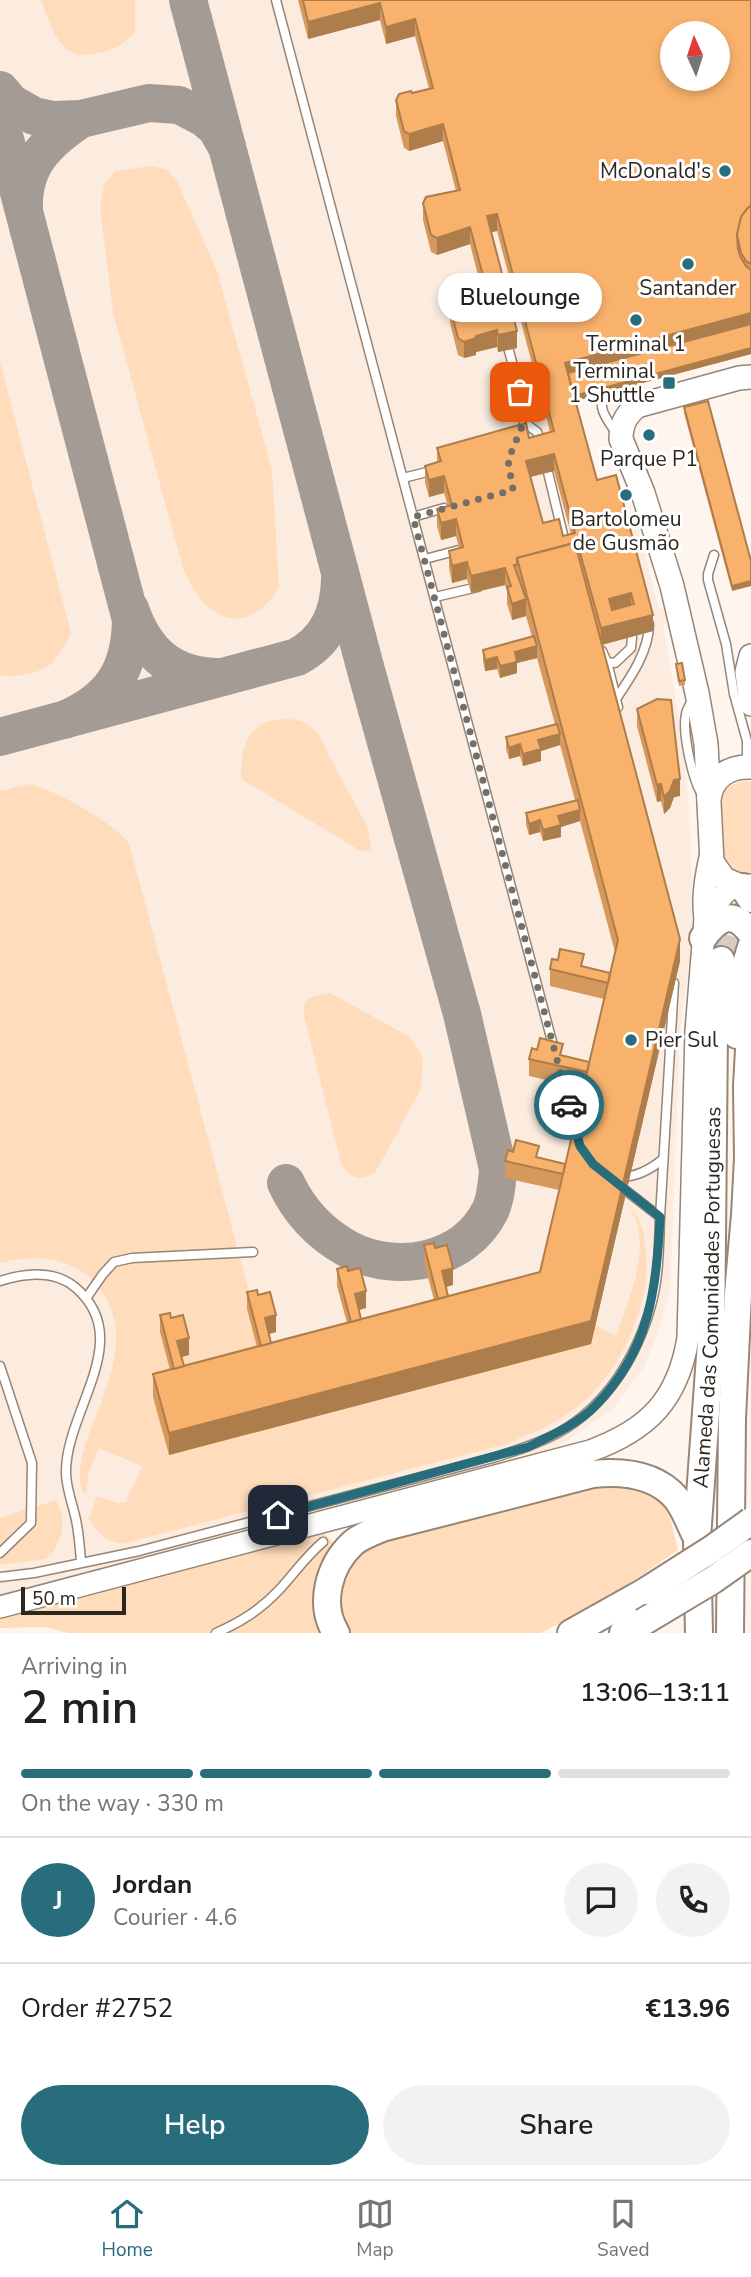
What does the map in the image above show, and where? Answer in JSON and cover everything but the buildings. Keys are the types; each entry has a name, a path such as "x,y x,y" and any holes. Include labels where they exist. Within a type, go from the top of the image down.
{"main road":[{"path":"745,889 719,874 712,862 706,744 697,693 672,586 643,493 621,439 621,429 627,415 637,406 751,377"},
{"path":"751,656 747,672 751,704"},
{"path":"709,804 710,789 715,782 726,772 746,767"},
{"path":"704,929 727,918 743,923 751,933"},
{"path":"711,1342 721,1311 728,1260 739,997 751,947"},
{"name":"Alameda das Comunidades Portuguesas","path":"699,1633 697,1538 711,1342 714,1031 722,960"},
{"name":"Alameda das Comunidades Portuguesas","path":"730,1633 732,1418 747,1169 751,1014"},
{"path":"336,1633 327,1605 329,1581 338,1560 355,1541 396,1524 593,1474 616,1471 641,1476 662,1486 676,1499 697,1538"},
{"path":"571,1633 646,1591 751,1521"},
{"path":"633,1628 713,1580 751,1553"}],"street":[{"path":"0,1607 590,1451 612,1443 649,1420 672,1391 685,1356 688,1338 696,1031 704,929 704,890 710,853"},
{"path":"704,929 724,894 745,889"}],"lane":[{"path":"276,0 580,1146"},
{"path":"503,329 525,410 524,423 516,439"},
{"path":"621,439 605,416 601,403 607,391 614,385 625,382"},
{"path":"524,423 537,432 540,438 567,550"},
{"path":"403,478 448,466"},
{"path":"413,517 451,507"},
{"path":"425,559 462,549"},
{"path":"714,555 708,580 726,644 734,694 747,741 746,767"},
{"path":"435,597 491,584"},
{"path":"616,699 632,676 649,638 648,616"},
{"path":"607,662 615,663 623,657 631,648 632,637"},
{"path":"596,639 607,662 620,712"},
{"path":"0,1577 34,1573 139,1551 480,1462 528,1447 560,1432 596,1406 638,1346 653,1300 674,971"},
{"path":"660,1217 610,1177 628,1177 651,1169 663,1159"},
{"path":"87,1297 114,1262 132,1258 253,1252"},
{"path":"0,1281 32,1274 52,1276 72,1284 87,1297 96,1313 102,1336 99,1359 76,1422 68,1451 66,1474 77,1522 81,1562"},
{"path":"0,1366 32,1463 31,1523 0,1553"},
{"path":"216,1633 243,1621 277,1591 323,1542"}],"shaded area":[{"path":"0,0 751,0 751,330 565,380 597,496 624,522 636,519 659,609 670,607 673,622 663,624 689,802 693,936 680,1031 670,1293 644,1367 613,1409 551,1452 0,1596"},
{"path":"41,0 135,0 135,32 123,43 109,50 76,54 69,51 58,39"},
{"path":"151,166 168,170 178,183 217,271 272,470 279,587 263,607 244,618 223,616 212,610 199,598 184,572 113,312 100,207 104,184 115,171"},
{"path":"0,362 71,633 58,656 48,666 28,674 13,676 0,675"},
{"path":"287,719 308,724 322,739 367,826 372,852 359,850 241,779 243,755 252,733 264,723"},
{"path":"744,781 751,782 751,873 740,873 727,865 721,843 721,797 730,786"},
{"path":"30,784 83,808 110,825 129,843 263,1344 536,1274 543,1296 616,1336 632,1289 639,1255 637,1223 630,1210 638,1218 644,1237 646,1277 643,1297 621,1355 597,1388 578,1407 556,1421 506,1444 122,1544 111,1541 99,1532 89,1519 97,1496 118,1503 126,1502 142,1466 99,1448 88,1474 87,1491 84,1494 81,1487 80,1465 110,1376 114,1356 116,1335 113,1315 105,1296 90,1278 70,1265 36,1258 0,1263 0,791"},
{"path":"330,993 410,1037 423,1058 421,1089 376,1171 361,1178 348,1172 341,1163 304,1016 304,1006 308,998"},
{"path":"590,1482 648,1488 668,1509 678,1550 617,1592 541,1633 345,1633 337,1621 345,1565 368,1546 393,1532"},
{"path":"56,1500 62,1514 62,1532 54,1551 46,1559 0,1565 0,1518"},
{"path":"322,1531 337,1546 325,1633 68,1633 45,1627 0,1628 0,1615"}],"taxiway":[{"path":"188,0 367,674 462,1014 498,1169 492,1206 478,1228 464,1242 447,1252 408,1262 367,1257 338,1243 304,1212 286,1183"},
{"path":"0,90 11,103 34,116 53,120 81,119 149,103 179,105 204,118 216,128 227,147"},
{"path":"24,206 28,178 40,155 58,136 81,119"},
{"path":"0,120 131,620 127,654 115,682 94,703 64,720"},
{"path":"0,737 297,657 324,635 334,615 340,580"},
{"path":"130,609 144,638 162,660 187,673 219,677"}],"tunnel":[{"path":"721,960 733,927 751,904"}],"way so far":[{"path":"520,392 526,417 509,454 508,467 513,490 413,517 569,1105"}],"place":[{"name":"McDonald's","path":"725,171"},
{"name":"Santander","path":"688,264"},
{"name":"Terminal 1","path":"636,320"},
{"name":"Terminal 1 Shuttle","path":"669,383"},
{"name":"Bluelounge","path":"520,392"},
{"name":"Parque P1","path":"649,435"},
{"name":"Bartolomeu de Gusmão","path":"626,495"},
{"name":"Pier Sul","path":"631,1040"}],"route":[{"path":"278,1515 528,1447 560,1432 596,1406 617,1379 638,1346 653,1300 660,1217 593,1164 580,1146 569,1105"}]}
